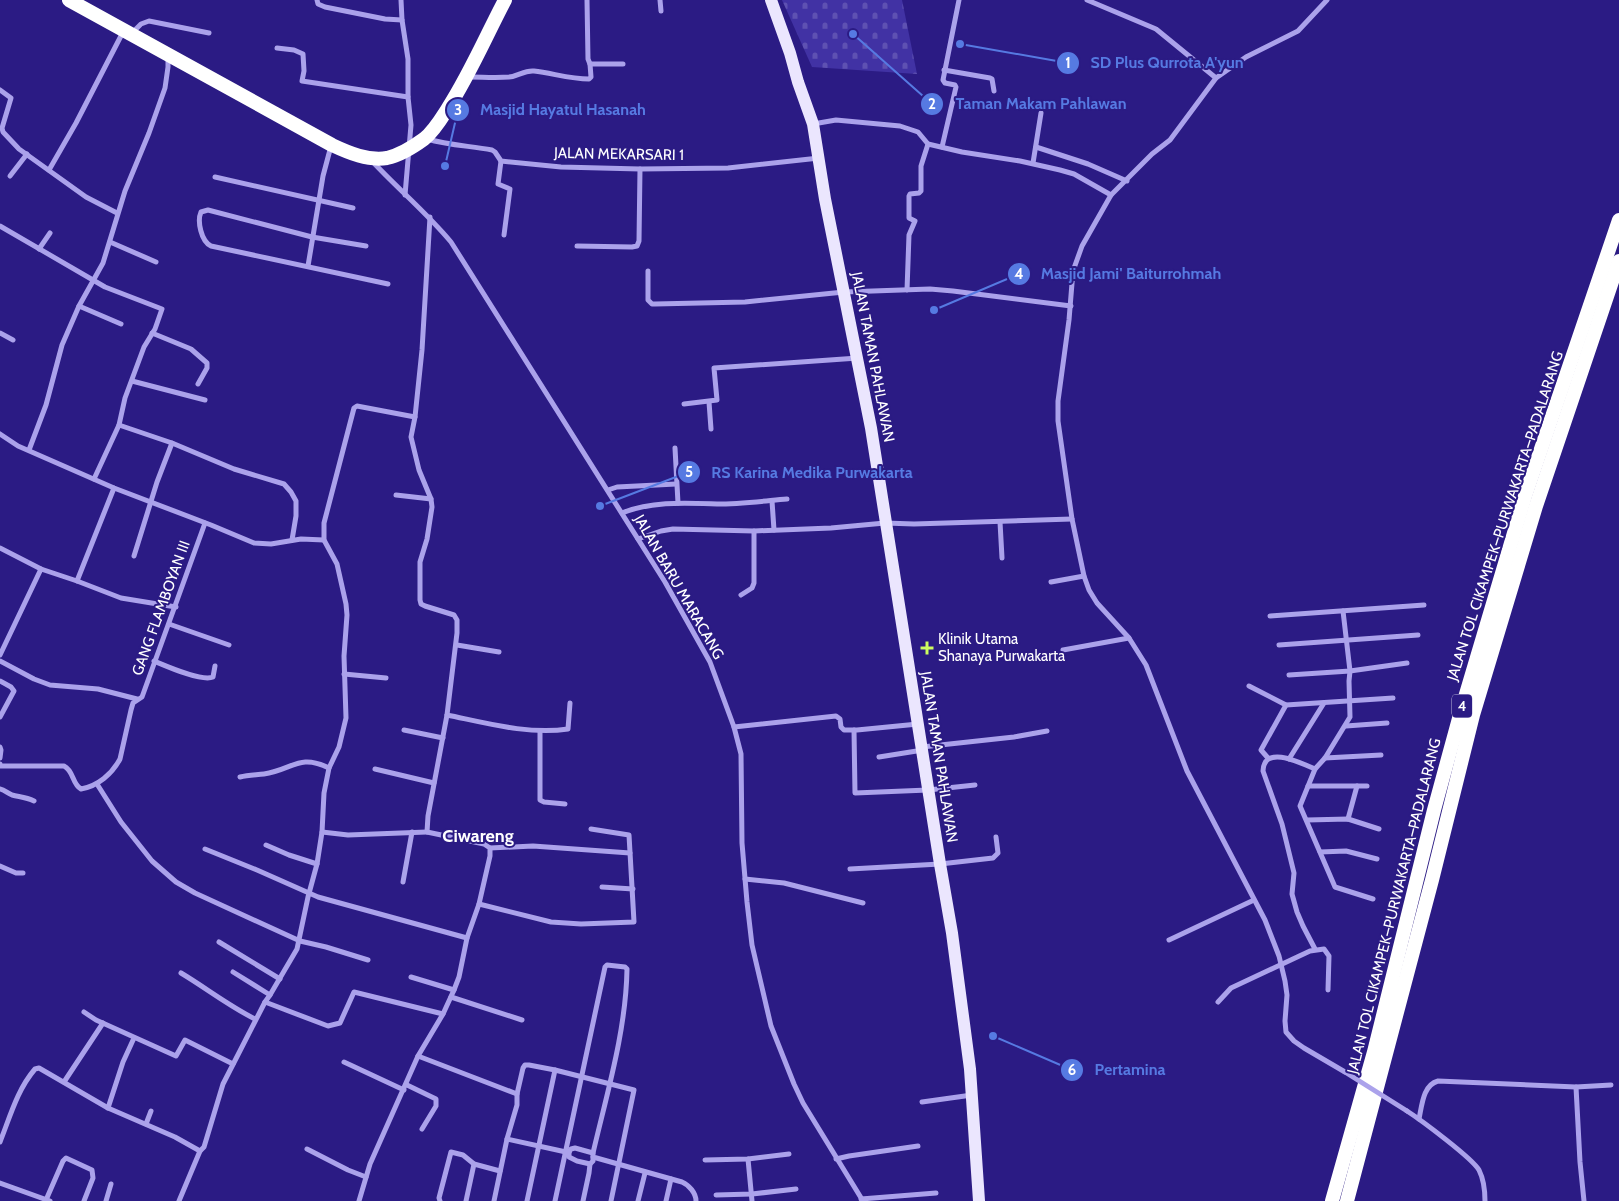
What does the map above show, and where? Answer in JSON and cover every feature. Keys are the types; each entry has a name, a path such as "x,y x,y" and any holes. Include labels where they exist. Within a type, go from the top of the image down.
{"highway":[{"path":"69,0 128,31 332,146 369,158 386,158 408,150 433,130 466,77 506,0"},
{"name":"JALAN TOL CIKAMPEK–PURWAKARTA–PADALARANG","path":"1332,1201 1374,1052 1434,810 1461,711 1525,496 1619,220"},
{"name":"JALAN TOL CIKAMPEK–PURWAKARTA–PADALARANG","path":"1346,1201 1432,880 1472,715 1536,506 1619,261"}],"main road":[{"name":"JALAN TAMAN PAHLAWAN","path":"771,0 813,124 825,200 871,428 952,933 972,1095 979,1201"}],"street":[{"path":"316,0 318,4 325,7 385,19 402,20"},
{"path":"402,0 402,20 408,59 408,97 411,125 405,195"},
{"path":"466,77 507,77 516,76 522,71 534,71 569,77 590,78 587,0"},
{"path":"660,0 661,11"},
{"path":"942,147 956,88 955,85 944,82 944,70 959,0"},
{"path":"1087,0 1156,28 1216,78"},
{"path":"1327,0 1298,31 1246,57 1216,78 1170,140 1152,154 1112,196 1088,234 1073,270 1071,306 1058,401 1058,421 1072,519 1084,576 1089,590 1097,603 1129,638 1139,652 1192,783 1254,900 1274,943 1287,995 1286,1032 1299,1044 1419,1119 1467,1157 1479,1169 1483,1181 1485,1201"},
{"path":"49,170 128,31 149,21 208,33"},
{"path":"277,48 294,50 303,54 304,71 302,81 408,97"},
{"path":"28,450 46,405 62,345 79,306 103,263 117,213 165,88 168,55"},
{"path":"590,64 622,64"},
{"path":"944,70 990,78 992,79 994,91"},
{"path":"0,90 11,98 1,129 15,146 86,197 117,213"},
{"path":"1033,163 1041,113"},
{"path":"813,124 836,120 900,126 918,132 928,144 962,152 1033,163 1074,174 1112,196"},
{"name":"JALAN MEKARSARI 1","path":"425,138 492,150 501,161 561,167 640,169 728,168 819,158"},
{"path":"907,290 909,235 915,221 909,218 909,196 920,191 921,166 928,144"},
{"path":"308,266 322,176 332,146"},
{"path":"1036,147 1088,164 1127,181"},
{"path":"10,176 27,154"},
{"name":"JALAN BARU MARACANG","path":"369,158 405,195 430,217 452,242 673,594 710,662 734,727 741,754 742,843 752,945 771,1026 794,1084 836,1159 862,1200"},
{"path":"501,161 498,184 510,189 504,235"},
{"path":"577,246 637,246 639,241 640,169"},
{"path":"215,177 353,208"},
{"path":"366,246 312,237 208,210 201,212 198,220 205,242 210,246 388,284"},
{"path":"427,832 457,645 454,615 425,606 421,604 420,600 420,562 431,519 431,499 419,470 411,437 422,350 430,217"},
{"path":"0,226 105,288 161,307 161,315 144,347 125,398 119,425 94,479"},
{"path":"39,249 50,233"},
{"path":"110,242 156,262"},
{"path":"648,271 648,300 652,304 745,302 844,292 907,290 953,291 1071,306"},
{"path":"79,306 121,324"},
{"path":"0,333 13,340"},
{"path":"152,334 191,350 207,363 207,368 198,384"},
{"path":"684,404 716,400 714,368 858,358"},
{"path":"132,381 205,400"},
{"path":"709,402 711,429"},
{"path":"179,1201 200,1151 204,1147 223,1084 255,1019 297,949 317,864 322,832 324,793 329,768 339,747 346,718 344,674 346,604 337,564 324,540 324,523 354,408 357,406 415,417"},
{"path":"119,425 172,443 234,469 284,484 296,502 292,540"},
{"path":"0,434 18,446 114,488 254,543 271,544 301,539 324,540"},
{"path":"134,556 156,482 172,443"},
{"path":"675,448 678,503"},
{"path":"608,490 617,487 650,484 676,484"},
{"path":"77,581 114,488"},
{"path":"396,495 431,499"},
{"path":"622,513 638,507 678,503 728,504 787,499"},
{"path":"772,500 774,530"},
{"path":"638,539 660,531 673,529 754,531 831,528 885,523 1072,519"},
{"path":"1000,522 1002,558"},
{"name":"GANG FLAMBOYAN III","path":"97,784 110,773 120,759 133,703 142,697 205,523"},
{"path":"741,595 752,588 754,583 754,531"},
{"path":"0,548 41,569 121,598 176,607"},
{"path":"0,655 41,569"},
{"path":"1051,582 1084,576"},
{"path":"1270,616 1424,605"},
{"path":"1343,612 1350,671 1350,717 1325,758 1315,769 1300,806 1336,887 1373,899"},
{"path":"169,624 230,645"},
{"path":"1279,644 1418,635"},
{"path":"1062,650 1129,638"},
{"path":"457,645 499,652"},
{"path":"0,661 34,679 50,685 98,689 137,699"},
{"path":"154,661 187,674 209,679 213,677 215,666"},
{"path":"1289,676 1350,671 1407,663"},
{"path":"344,674 386,678"},
{"path":"0,681 11,687 14,691 0,718"},
{"path":"1249,686 1286,706 1394,698"},
{"path":"447,715 540,731 552,731 568,729 570,702"},
{"path":"1289,759 1324,704"},
{"path":"1268,758 1261,750 1286,706"},
{"path":"734,727 836,716 840,719 842,729 854,730 918,724"},
{"path":"1346,726 1387,723"},
{"path":"404,730 443,738"},
{"path":"854,730 855,793 928,790 974,785"},
{"path":"540,731 540,800 565,804"},
{"path":"879,757 1047,731"},
{"path":"0,747 0,758"},
{"path":"1325,758 1381,755"},
{"path":"1315,769 1289,759 1274,756 1268,758 1264,764 1263,771 1282,824 1294,873 1292,894 1302,926 1315,949"},
{"path":"240,777 262,774 300,762 316,761 329,768"},
{"path":"0,766 64,766 71,771 77,787 82,789 97,784 121,822 152,861 171,878 196,893 300,941 368,960"},
{"path":"375,769 434,783"},
{"path":"1308,786 1367,786"},
{"path":"1348,819 1357,786"},
{"path":"0,789 34,801"},
{"path":"1307,820 1348,819 1379,829"},
{"path":"479,904 551,922 628,924 635,922 628,834 591,829"},
{"path":"322,832 348,835 427,832 484,844 490,848 533,846 630,853"},
{"path":"403,882 412,832"},
{"path":"850,869 940,864 993,858 998,853 996,837"},
{"path":"266,845 317,864"},
{"path":"359,1201 370,1164 418,1056 443,1014 454,990 467,938 479,904 490,856 490,848"},
{"path":"205,849 337,903 467,938"},
{"path":"1320,852 1346,852 1376,859"},
{"path":"0,866 16,873 23,873"},
{"path":"745,879 784,883 863,903"},
{"path":"602,887 633,890"},
{"path":"1169,940 1254,900"},
{"path":"220,942 280,978"},
{"path":"1218,1002 1231,988 1315,949 1324,949 1329,956 1328,990"},
{"path":"556,1201 605,967 607,965 625,967 625,1000 610,1084 582,1201"},
{"path":"233,972 270,995"},
{"path":"181,973 217,995 232,1007 255,1019"},
{"path":"412,977 454,990"},
{"path":"265,1002 328,1026 340,1023 354,992 443,1014"},
{"path":"451,997 522,1020"},
{"path":"84,1012 134,1038 176,1056 184,1040 233,1064"},
{"path":"64,1082 103,1023"},
{"path":"108,1108 123,1062 134,1038"},
{"path":"418,1056 517,1094"},
{"path":"344,1062 436,1099 436,1106 422,1129"},
{"path":"494,1201 525,1065 556,1070 632,1089 634,1093 611,1201"},
{"path":"0,1142 17,1098 28,1076 34,1069 39,1068 108,1108 146,1124 200,1151"},
{"path":"527,1201 556,1070"},
{"path":"1419,1119 1427,1089 1435,1081 1527,1084 1576,1088 1611,1085"},
{"path":"1576,1088 1584,1201"},
{"path":"922,1102 972,1095"},
{"path":"146,1124 151,1111"},
{"path":"507,1139 567,1152 573,1148 618,1165 687,1184 696,1196 696,1201"},
{"path":"836,1159 918,1146"},
{"path":"307,1149 366,1177"},
{"path":"567,1152 569,1157 590,1164"},
{"path":"440,1201 450,1153 463,1155 474,1164 500,1170"},
{"path":"706,1160 748,1160 789,1154"},
{"path":"0,1183 48,1200 63,1161 66,1158 92,1170 94,1178 84,1201"},
{"path":"748,1160 752,1201"},
{"path":"466,1201 474,1164"},
{"path":"638,1201 645,1173"},
{"path":"666,1201 671,1179"},
{"path":"106,1201 111,1184"},
{"path":"716,1195 752,1194 796,1188"},
{"path":"862,1200 936,1193"}],"green space":[{"path":"782,0 902,0 917,74 812,67"}],"place":[{"name":"Taman Makam Pahlawan","path":"853,34"},
{"name":"SD Plus Qurrota A'yun","path":"960,44"},
{"name":"Masjid Hayatul Hasanah","path":"445,166"},
{"name":"Masjid Jami' Baiturrohmah","path":"934,310"},
{"name":"RS Karina Medika Purwakarta","path":"600,506"},
{"name":"Klinik Utama Shanaya Purwakarta","path":"927,648"},
{"name":"Pertamina","path":"993,1036"}],"district":[{"name":"Ciwareng","path":"478,836"}]}
